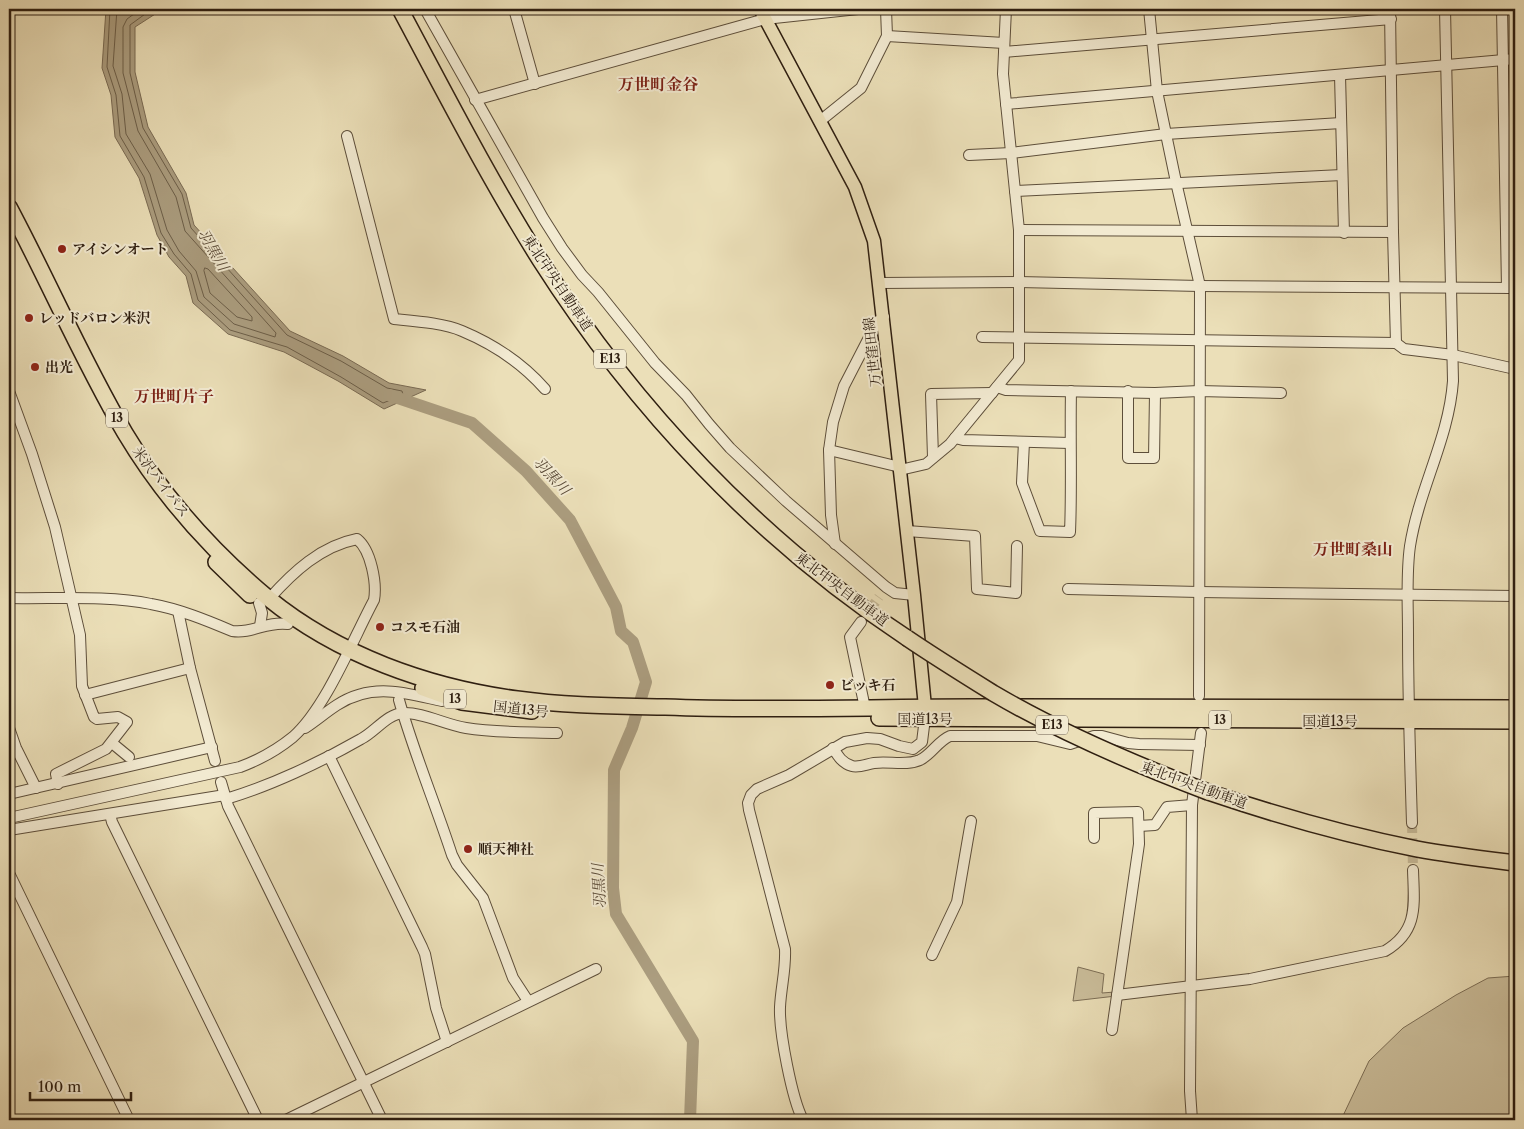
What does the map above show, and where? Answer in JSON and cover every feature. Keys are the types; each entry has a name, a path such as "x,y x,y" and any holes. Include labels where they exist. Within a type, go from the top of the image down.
{"highway":[{"name":"東北中央自動車道","path":"400,9 476,151 540,259 574,311 633,388 666,428 708,472 788,549 861,607 908,635 995,694 1062,730 1158,774 1339,825 1419,842 1515,856"},
{"name":"東北中央自動車道","path":"407,9 519,210 580,305 619,357 674,424 754,506 828,571 908,635"},
{"name":"米沢バイパス","path":"9,207 105,398 127,436 165,491 210,543 288,624 347,653"},
{"name":"米沢バイパス","path":"9,226 96,401 118,439 140,471 183,526 231,578 264,601 330,640 347,653"},
{"name":"国道13号","path":"347,653 434,692 462,702 475,704 696,713 1408,715 1515,721"},
{"name":"国道13号","path":"347,653 367,658 418,677 462,689 571,709"},
{"name":"国道13号","path":"696,713 865,708 926,713"},
{"name":"国道13号","path":"1408,715 1515,708"},
{"name":"東北中央自動車道","path":"1207,789 1269,812 1347,833 1419,849 1515,863"}],"main road":[{"name":"万世窪田線","path":"763,14 855,187 874,241 884,318 926,713"}],"street":[{"path":"425,9 475,100 562,248 655,363 686,395 730,448 779,494 886,587 895,593 914,595"},
{"path":"514,9 535,84"},
{"path":"475,100 535,84 763,14 858,9"},
{"path":"820,121 861,88 887,36 886,9"},
{"path":"829,450 900,469 926,464 955,438 1019,360 1020,230 1003,74 1006,9"},
{"path":"1149,9 1157,91 1200,286 1199,696"},
{"path":"1412,823 1408,715 1408,567 1418,511 1448,418 1452,396 1454,355 1444,9"},
{"path":"880,283 1019,282 1200,286 1511,288 1511,185 1502,9"},
{"path":"887,36 1004,48 1151,40 1390,14 1396,342"},
{"path":"1006,104 1515,59"},
{"path":"1340,75 1344,233"},
{"path":"969,155 1011,153 1166,134 1341,123"},
{"path":"347,136 394,319 419,321 462,330 502,352 532,374 545,389"},
{"path":"1015,191 1342,175"},
{"path":"1020,230 1393,232"},
{"path":"835,544 831,515 829,450 833,422 844,386 877,322 884,318"},
{"path":"982,337 1396,342 1404,349 1454,355 1515,369"},
{"path":"933,457 931,394 994,390 1281,393"},
{"path":"9,391 12,412 32,454 55,527 80,635 82,679 85,695 94,717 97,719 118,717 126,722 106,749 56,774 58,784"},
{"path":"1024,442 1022,483 1040,532 1070,532 1072,484 1070,443 1071,391"},
{"path":"1128,392 1128,458 1154,458 1155,393"},
{"path":"955,438 963,440 1070,443"},
{"path":"907,531 975,536 976,589 1016,593 1017,546"},
{"path":"260,626 264,601 308,561 347,541 358,539 362,543 371,563 376,592 374,600 317,708 294,736"},
{"path":"879,597 886,587"},
{"path":"1068,589 1515,596"},
{"path":"9,598 137,602 178,611 232,631 240,632 272,623 288,624"},
{"path":"178,611 190,668 215,761"},
{"path":"861,622 850,637 865,708"},
{"path":"85,695 190,668"},
{"path":"9,818 240,767 269,754 338,704 372,691 392,691 456,704 475,704"},
{"path":"398,700 452,856 482,898 513,978 528,1002"},
{"path":"9,830 225,797 258,789 329,756 363,738 388,720 402,713 422,716 467,729 557,733"},
{"path":"803,1120 796,1102 780,1018 785,972 785,949 748,803 751,795 757,789 790,775 845,742 867,738 880,739 913,748 922,742 926,713"},
{"path":"9,728 16,748 36,788"},
{"path":"1192,1120 1190,1091 1192,805 1201,732"},
{"path":"833,748 840,759 854,767 873,763 902,763 920,760 942,739 950,736 1037,736 1070,744 1094,736 1102,736 1133,743 1200,745"},
{"path":"112,743 129,757"},
{"path":"9,794 212,747"},
{"path":"329,756 425,954 436,1008 448,1042"},
{"path":"83,760 88,776"},
{"path":"221,782 225,797 382,1120"},
{"path":"1138,826 1154,825 1167,807 1192,805"},
{"path":"1094,838 1094,813 1138,812 1140,844 1112,1030"},
{"path":"110,814 162,925 258,1120"},
{"path":"932,956 957,902 971,821"},
{"path":"1117,995 1276,975 1385,951 1401,939 1410,924 1414,904 1413,870"},
{"path":"9,874 129,1120"},
{"path":"286,1120 596,969"}],"shaded area":[{"path":"1078,967 1104,974 1102,993 1115,992 1116,996 1073,1001"},
{"path":"1515,976 1515,1120 1341,1120 1369,1061 1403,1028 1456,995 1488,978"}],"water":[{"path":"106,9 163,9 135,27 135,72 148,127 186,193 194,225 290,331 343,356 389,383 426,390 384,409 338,381 284,352 228,334 193,303 186,276 169,257 157,235 139,178 115,137 111,95 102,68"}],"waterway":[{"name":"羽黒川","path":"389,395 472,423 526,471 570,520 616,607 621,631 633,642 646,682 632,728 614,770 613,888 616,914 693,1041 690,1120"}],"tunnel":[{"path":"861,622 879,597"},
{"path":"1412,823 1413,870"}],"place":[{"name":"アイシンオート","path":"62,249"},
{"name":"レッドバロン米沢","path":"29,318"},
{"name":"出光","path":"35,367"},
{"name":"コスモ石油","path":"380,627"},
{"name":"ビッキ石","path":"830,685"},
{"name":"順天神社","path":"468,849"}],"district":[{"name":"万世町金谷","path":"658,84"},
{"name":"万世町片子","path":"174,396"},
{"name":"万世町桑山","path":"1353,549"}]}
